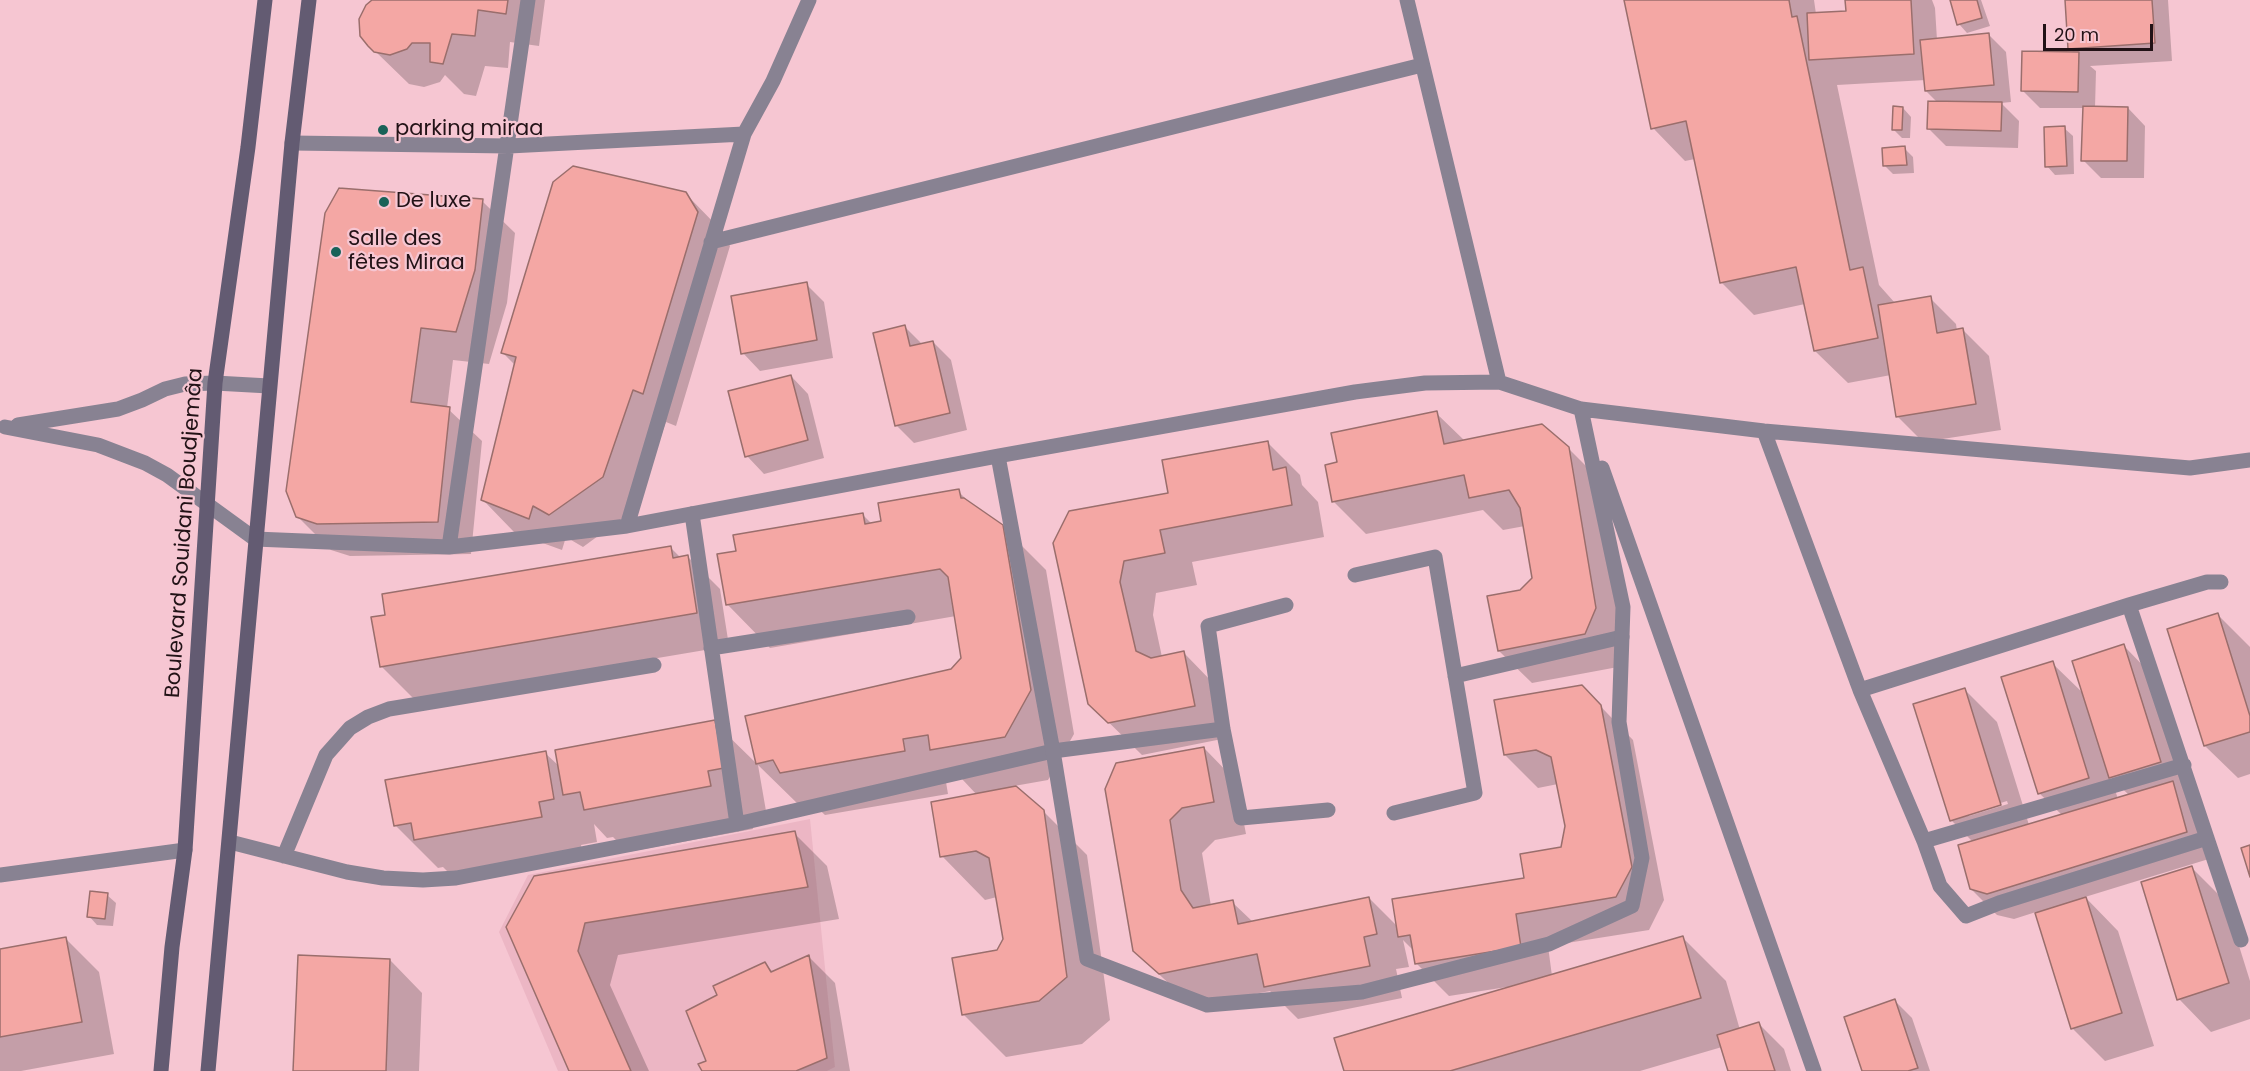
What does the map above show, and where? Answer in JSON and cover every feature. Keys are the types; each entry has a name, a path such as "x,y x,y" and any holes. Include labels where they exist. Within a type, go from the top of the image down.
{"main road":[{"name":"Boulevard Souidani Boudjemâa","path":"161,1071 172,947 185,850 215,383 248,147 265,0"},
{"path":"208,1071 269,386 292,143 309,0"}],"street":[{"path":"449,547 509,146 528,0"},
{"path":"627,526 744,134 773,81 809,0"},
{"path":"1407,0 1499,382"},
{"path":"711,242 1422,65"},
{"path":"292,143 509,146 744,134"},
{"path":"3,427 98,445 122,453 167,474 255,539 449,547 627,526 1355,392 1425,383 1499,382 1581,409 1764,431 2190,468 2250,460"},
{"path":"3,427 118,409 175,386 215,383 269,386"},
{"path":"998,456 1053,751 1087,959 1207,1005 1362,992 1549,944 1632,906 1642,858 1619,722 1623,607 1581,409"},
{"path":"1581,409 1814,1071"},
{"path":"1764,431 1860,690 1924,841 1940,886 1966,916 1999,903 2207,838"},
{"path":"692,514 737,824"},
{"path":"1355,575 1435,557 1475,793 1394,813"},
{"path":"1860,690 2129,605 2207,582 2221,582"},
{"path":"1286,605 1208,626 1223,729 1241,818 1328,810"},
{"path":"2129,605 2241,940"},
{"path":"711,648 908,617"},
{"path":"1455,676 1622,637"},
{"path":"284,856 326,755 350,728 368,717 389,709 654,665"},
{"path":"230,842 347,872 384,878 423,880 456,878 737,824 1053,751 1223,729"},
{"path":"1924,841 2184,765"},
{"path":"0,875 185,850"}],"shaded area":[{"path":"810,819 835,1067 827,1071 558,1071 499,932 528,875"}],"building":[{"path":"372,0 508,0 506,14 478,10 475,36 452,34 443,64 430,62 430,43 412,43 407,49 390,55 374,52 360,36 359,19 366,5"},
{"path":"1624,0 1789,0 1792,17 1797,16 1850,270 1863,267 1878,338 1814,351 1796,267 1720,283 1686,121 1651,129"},
{"path":"1845,0 1911,0 1914,54 1809,60 1807,13 1846,11"},
{"path":"1950,0 1977,0 1982,18 1957,25"},
{"path":"2065,0 2152,0 2155,43 2068,49"},
{"path":"1989,33 1994,85 1925,91 1920,40"},
{"path":"2022,51 2079,52 2078,92 2021,91"},
{"path":"1928,101 2002,102 2001,131 1927,129"},
{"path":"1893,106 1903,107 1902,130 1892,130"},
{"path":"2083,106 2128,107 2127,161 2081,161"},
{"path":"2065,126 2067,166 2045,167 2044,127"},
{"path":"1905,146 1907,165 1883,166 1882,148"},
{"path":"573,166 686,192 698,212 643,394 633,390 603,477 549,515 533,506 529,519 481,500 516,357 501,353 553,182"},
{"path":"339,188 483,199 475,270 456,332 421,328 411,402 450,407 438,522 317,524 296,517 286,491 325,213"},
{"path":"807,282 817,340 741,354 731,296"},
{"path":"1931,296 1937,333 1963,328 1976,404 1896,417 1878,305"},
{"path":"905,325 910,346 933,341 950,413 895,426 873,333"},
{"path":"791,375 808,440 745,457 728,391"},
{"path":"1437,411 1444,444 1542,424 1569,447 1596,608 1585,634 1498,651 1487,596 1520,590 1532,578 1520,508 1509,490 1469,498 1464,475 1332,502 1325,465 1337,462 1331,433"},
{"path":"1268,441 1273,470 1286,467 1292,505 1160,530 1165,553 1124,561 1120,582 1136,651 1151,658 1184,651 1195,706 1108,723 1088,704 1053,543 1069,511 1168,493 1162,460"},
{"path":"959,489 961,498 1003,525 1031,690 1005,737 930,750 928,735 903,739 905,751 780,773 773,760 756,764 745,716 951,669 961,658 948,577 940,569 726,605 717,554 736,551 733,535 863,513 865,524 881,521 878,503"},
{"path":"671,546 673,558 688,555 697,613 380,667 371,617 385,615 382,594"},
{"path":"2218,613 2250,716 2250,732 2204,746 2167,629"},
{"path":"2124,644 2161,762 2109,778 2072,661"},
{"path":"2053,661 2089,778 2038,794 2001,677"},
{"path":"1582,685 1601,705 1632,867 1616,897 1516,914 1521,947 1415,964 1410,935 1398,937 1392,899 1524,878 1520,854 1561,847 1565,826 1551,757 1536,750 1504,755 1494,700"},
{"path":"1965,688 2001,805 1950,821 1913,704"},
{"path":"715,720 724,768 708,771 711,786 584,810 580,792 563,795 555,750"},
{"path":"1204,747 1214,802 1182,808 1170,820 1181,890 1193,908 1233,900 1238,924 1369,897 1377,934 1364,937 1370,966 1264,987 1257,954 1159,974 1133,951 1105,789 1116,763"},
{"path":"546,751 554,799 539,802 542,817 414,840 411,823 394,826 385,780"},
{"path":"2173,781 2187,832 1987,894 1970,889 1958,845"},
{"path":"1016,786 1044,810 1067,977 1039,1001 962,1015 952,958 997,950 1003,939 989,858 976,851 940,857 931,802"},
{"path":"795,831 808,887 585,923 578,951 631,1071 569,1071 506,927 534,876"},
{"path":"2250,845 2250,877 2241,848"},
{"path":"2192,866 2229,983 2177,1000 2141,882"},
{"path":"90,891 108,893 105,919 87,917"},
{"path":"2086,897 2122,1013 2071,1029 2035,913"},
{"path":"1683,936 1701,998 1450,1071 1344,1071 1334,1038"},
{"path":"66,937 82,1022 0,1037 0,949"},
{"path":"298,955 390,959 386,1071 293,1071"},
{"path":"809,955 827,1058 796,1071 702,1071 698,1064 706,1061 686,1011 717,995 713,986 765,962 771,972"},
{"path":"1895,999 1918,1068 1908,1071 1862,1071 1844,1017"},
{"path":"1759,1022 1775,1071 1728,1071 1717,1035"}],"place":[{"name":"parking miraa","path":"383,130"},
{"name":"De luxe","path":"384,202"},
{"name":"Salle des fêtes Miraa","path":"336,252"}]}
